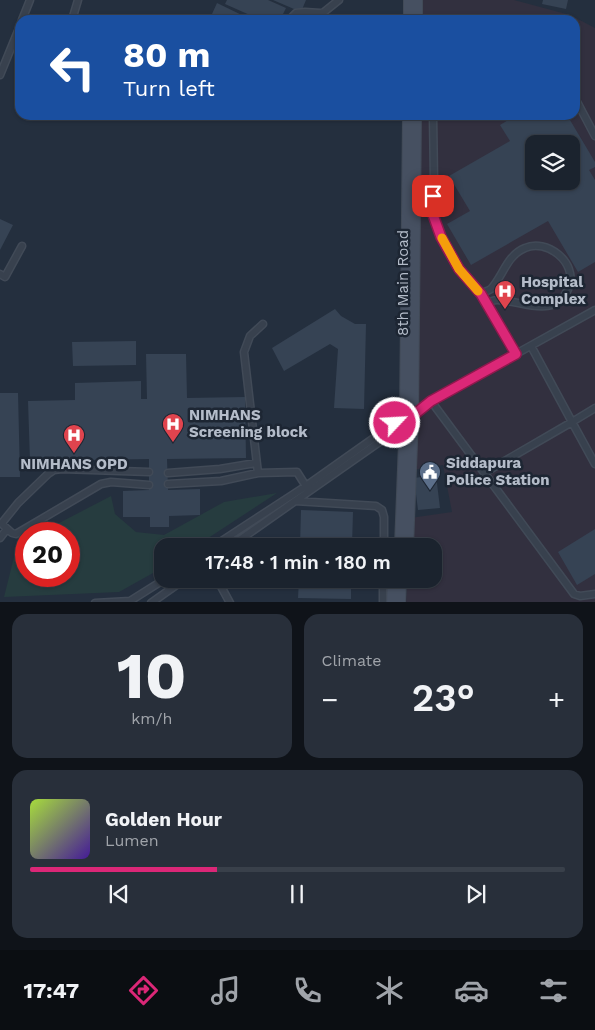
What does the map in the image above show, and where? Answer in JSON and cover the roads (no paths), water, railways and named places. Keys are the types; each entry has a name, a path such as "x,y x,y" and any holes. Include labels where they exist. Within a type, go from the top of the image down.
{"street":[{"path":"403,0 403,15"},
{"path":"413,0 413,15"},
{"name":"8th Main Road","path":"403,120 405,420"},
{"name":"8th Main Road","path":"405,420 412,120"},
{"path":"398,538 405,420"},
{"path":"404,538 405,420"},
{"path":"396,602 397,588"},
{"path":"401,602 402,588"}],"lane":[{"path":"24,15 30,0"},
{"path":"74,15 78,0"},
{"path":"294,15 296,13 324,12 339,0"},
{"path":"0,75 15,38"},
{"path":"580,108 595,136"},
{"path":"433,120 434,181 432,212 441,237 459,269 481,294 516,354"},
{"path":"481,294 492,288 513,256 524,248 537,244 562,256 568,268 570,279 568,288 560,300 544,307 497,300 486,303"},
{"path":"0,274 5,277 22,246"},
{"path":"227,538 307,489 395,423 405,420 431,401 595,310"},
{"path":"258,473 244,352 250,336 263,324"},
{"path":"531,346 595,464"},
{"path":"431,401 574,594 580,596 595,594"},
{"path":"484,473 595,408"},
{"path":"168,473 220,469 256,463"},
{"path":"149,472 54,470 18,503 2,523 12,533 16,534 101,484 111,482 150,485"},
{"path":"168,484 221,481 258,473 297,472 307,489"},
{"path":"242,538 295,501 307,489"},
{"path":"295,501 376,506 382,510 384,517 384,538"},
{"path":"0,538 7,529"},
{"path":"95,602 130,601 154,586"},
{"path":"151,602 172,588"},
{"path":"222,588 230,602"},
{"path":"383,602 384,588"}],"place":[{"name":"Hospital Complex","path":"505,310"},
{"name":"NIMHANS Screening block","path":"173,443"},
{"name":"NIMHANS OPD","path":"74,454"},
{"name":"Siddapura Police Station","path":"430,491"}]}
